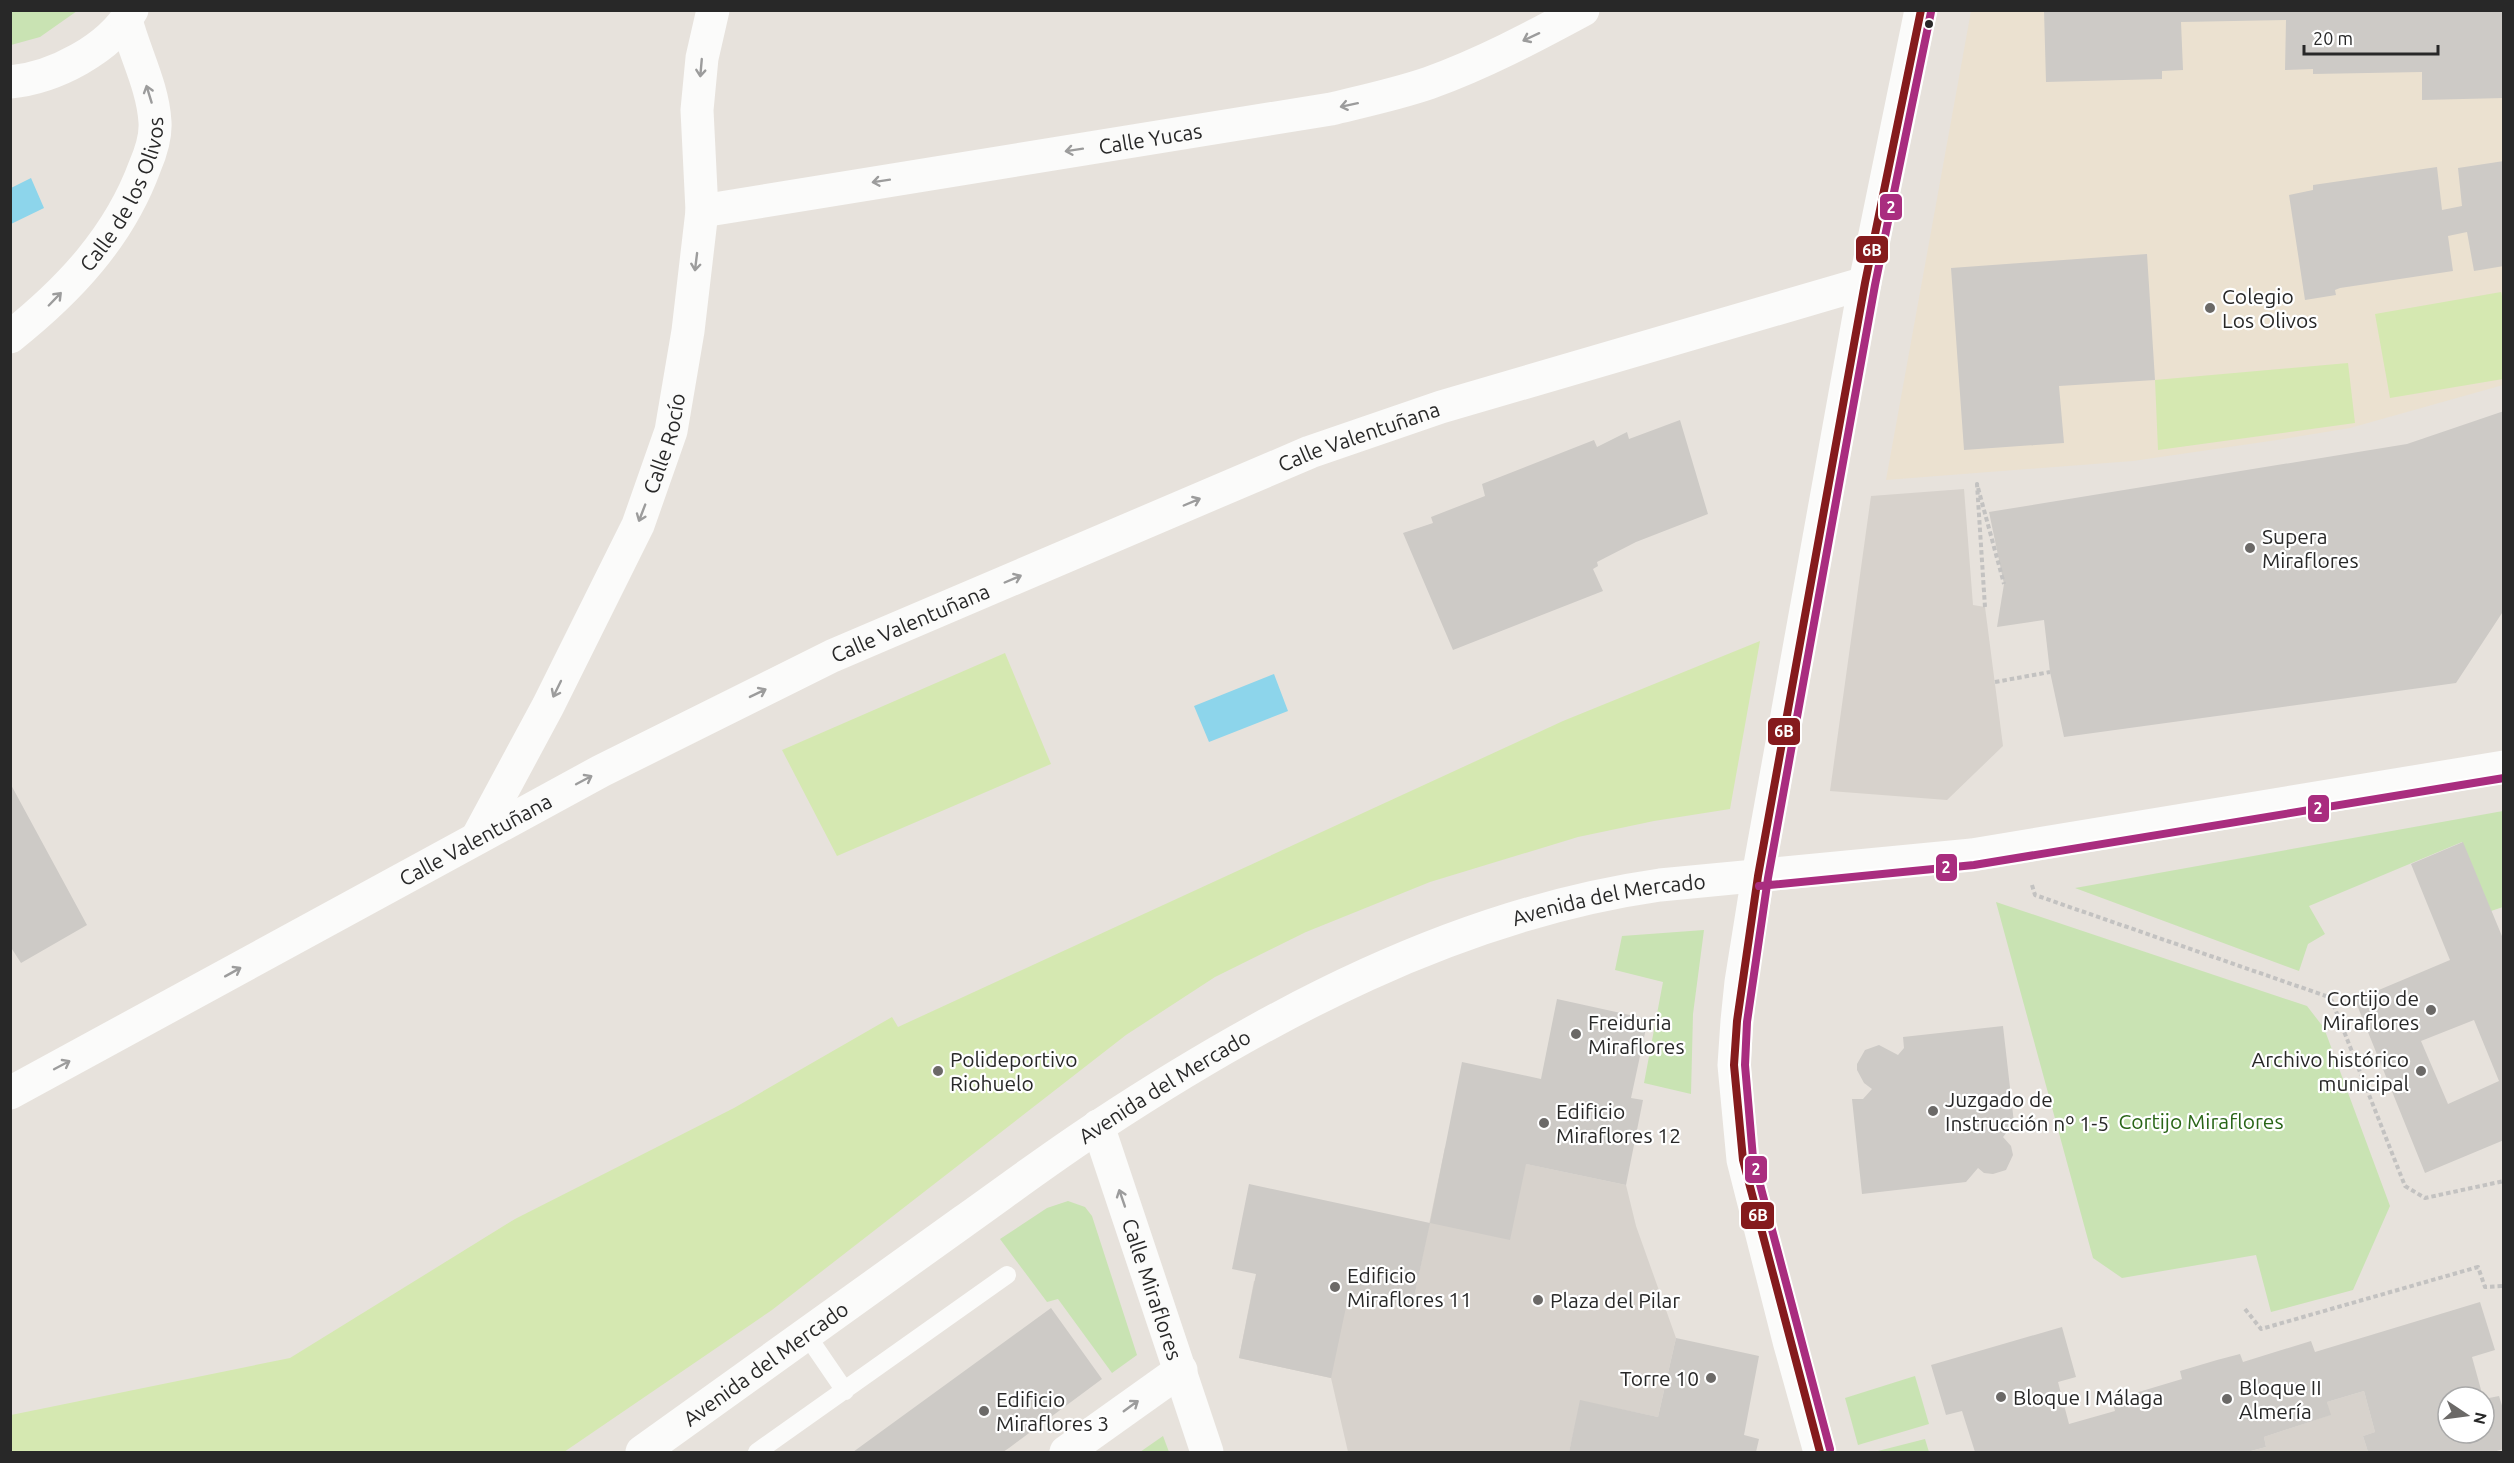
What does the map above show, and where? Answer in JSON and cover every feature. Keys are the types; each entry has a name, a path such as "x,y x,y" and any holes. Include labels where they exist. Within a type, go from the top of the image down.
{"street":[{"name":"Calle Rocío","path":"477,838 548,706 638,525 657,474 673,420 688,331 702,211 698,110 702,58 713,10"},
{"name":"Calle Yucas","path":"702,211 1331,109 1384,97 1469,67 1583,10"},
{"path":"1820,1452 1743,1160 1734,1065 1737,1021 1758,876 1865,283 1921,10"},
{"path":"10,82 41,75 67,64 109,37 129,15"},
{"name":"Calle de los Olivos","path":"10,337 51,304 85,267 114,230 137,189 153,146 154,109 129,15"},
{"name":"Calle Valentuñana","path":"10,1093 601,771 832,656 1310,452 1441,407 1865,283"},
{"name":"Avenida del Mercado","path":"642,1452 1098,1126 1196,1065 1286,1014 1422,950 1559,905 1619,890 1972,855 2504,767"},
{"name":"Calle Miraflores","path":"1098,1126 1207,1452"},
{"path":"1066,1452 1181,1370"}],"lane":[{"path":"757,1452 1007,1275"},
{"path":"806,1334 845,1391"}],"path":[{"path":"1985,607 1977,484 2004,584"},
{"path":"1995,682 2050,672"},
{"path":"2031,883 2035,895 2326,996 2332,1001 2405,1185 2425,1198 2504,1181"},
{"path":"2245,1309 2261,1329 2478,1266 2485,1287 2504,1286"}],"shaded area":[{"name":"Colegio Los Olivos","path":"1971,11 2503,11 2503,385 2350,428 2277,440 2133,461 1886,480"},
{"path":"1964,489 1973,605 1985,607 2003,746 1947,800 1830,791 1871,496"},
{"name":"Plaza del Pilar","path":"1445,1147 1626,1185 1636,1226 1676,1338 1658,1417 1581,1401 1569,1452 1348,1452 1331,1378 1239,1358 1254,1281 1282,1287 1337,1291 1412,1307"},
{"path":"2364,1391 2375,1432 2363,1436 2368,1452 2247,1452 2266,1447 2264,1437 2330,1415 2327,1402"}],"green space":[{"path":"11,10 77,11 40,37 11,45"},
{"path":"2501,292 2504,304 2503,379 2390,398 2375,314"},
{"path":"2348,363 2355,423 2158,450 2155,380"},
{"name":"Polideportivo Riohuelo","path":"1760,641 1730,809 1654,821 1578,837 1430,882 1306,932 1215,977 1126,1035 772,1310 564,1452 11,1452 11,1415 290,1358 515,1219 734,1108 892,1017 898,1027 1563,721"},
{"path":"1005,653 1051,764 837,856 782,750"},
{"path":"2503,811 2503,907 2491,911 2462,842 2309,906 2325,934 2308,944 2299,971 2075,888"},
{"name":"Cortijo Miraflores","path":"1996,902 2307,1006 2324,1028 2390,1206 2353,1290 2271,1312 2256,1255 2122,1278 2093,1258"},
{"path":"1704,930 1693,1014 1691,1094 1644,1083 1663,982 1615,970 1622,936"},
{"path":"1068,1201 1085,1207 1092,1216 1137,1355 1112,1373 1058,1299 1047,1302 1000,1239 1047,1208"},
{"path":"1915,1376 1929,1424 1858,1445 1845,1398"},
{"path":"1163,1436 1169,1452 1140,1452"},
{"path":"1925,1439 1929,1452 1874,1452"}],"water":[{"path":"31,178 44,208 11,224 11,188"},
{"path":"1274,674 1288,711 1209,742 1194,706"}],"building":[{"path":"2044,10 2504,10 2504,98 2422,100 2422,72 2313,74 2313,69 2285,70 2286,20 2181,22 2183,70 2162,71 2162,79 2046,82"},
{"path":"2504,161 2504,266 2474,271 2467,232 2448,236 2453,271 2340,288 2335,290 2336,295 2305,300 2289,195 2313,190 2313,185 2437,167 2442,210 2462,206 2458,168"},
{"path":"2147,254 2155,380 2059,386 2064,443 1964,450 1951,268"},
{"name":"Supera Miraflores","path":"2504,411 2504,610 2456,683 2064,737 2050,672 2044,620 1997,627 2004,584 1989,512 2407,444"},
{"path":"1680,420 1708,514 1636,542 1597,562 1598,566 1593,569 1603,591 1453,650 1403,533 1433,523 1431,517 1485,496 1482,484 1594,440 1597,447 1627,432 1629,439"},
{"path":"10,783 87,925 21,963 10,946"},
{"name":"Cortijo de Miraflores","path":"2463,842 2504,941 2504,1140 2425,1173 2355,1000 2450,960 2411,864","holes":["2474,1020 2499,1081 2448,1104 2421,1041"]},
{"name":"Edificio Miraflores 12","path":"1557,999 1648,1019 1631,1098 1643,1100 1626,1185 1526,1164 1510,1240 1430,1223 1462,1062 1541,1079"},
{"name":"Juzgado de Instrucción nº 1-5","path":"2003,1026 2014,1123 2003,1137 2011,1146 2013,1155 2006,1170 1993,1174 1984,1173 1978,1168 1966,1182 1862,1194 1852,1099 1863,1099 1872,1089 1864,1083 1857,1070 1857,1064 1865,1050 1879,1045 1898,1055 1904,1048 1903,1037"},
{"name":"Edificio Miraflores 11","path":"1249,1184 1430,1223 1412,1307 1349,1293 1331,1378 1239,1358 1256,1274 1232,1269"},
{"path":"2480,1302 2495,1350 2472,1357 2480,1385 2436,1385 2436,1445 2496,1445 2496,1397 2499,1396 2504,1412 2504,1449 2493,1452 2368,1452 2363,1436 2375,1432 2364,1391 2327,1402 2331,1415 2264,1437 2266,1447 2247,1452 1975,1452 1962,1411 1946,1415 1931,1365 2062,1327 2076,1377 2058,1382 2069,1424 2115,1411 2112,1400 2182,1379 2180,1371 2217,1360 2240,1354 2243,1362 2311,1341 2315,1352"},
{"name":"Edificio Miraflores 3","path":"1051,1308 1102,1379 1009,1448 1003,1452 853,1452"},
{"name":"Torre 10","path":"1676,1338 1759,1356 1744,1435 1759,1439 1756,1452 1569,1452 1580,1400 1658,1417"}],"transit line":[{"name":"6B","path":"1820,1452 1743,1160 1734,1065 1737,1021 1758,876 1865,283 1921,10"},
{"name":"2","path":"1830,1449 1753,1158 1745,1065 1747,1022 1768,878 1875,285 1931,12"},
{"name":"2","path":"1759,886 1974,865 2504,778"}],"place":[{"name":"Colegio Los Olivos","path":"2210,308"},
{"name":"Supera Miraflores","path":"2250,548"},
{"name":"Cortijo de Miraflores","path":"2431,1010"},
{"name":"Freiduria Miraflores","path":"1576,1034"},
{"name":"Polideportivo Riohuelo","path":"938,1071"},
{"name":"Archivo histórico municipal","path":"2421,1071"},
{"name":"Juzgado de Instrucción nº 1-5","path":"1933,1111"},
{"name":"Edificio Miraflores 12","path":"1544,1123"},
{"name":"Edificio Miraflores 11","path":"1335,1287"},
{"name":"Plaza del Pilar","path":"1538,1300"},
{"name":"Torre 10","path":"1711,1378"},
{"name":"Bloque I Málaga","path":"2001,1397"},
{"name":"Bloque II Almería","path":"2227,1399"},
{"name":"Edificio Miraflores 3","path":"984,1411"}]}
